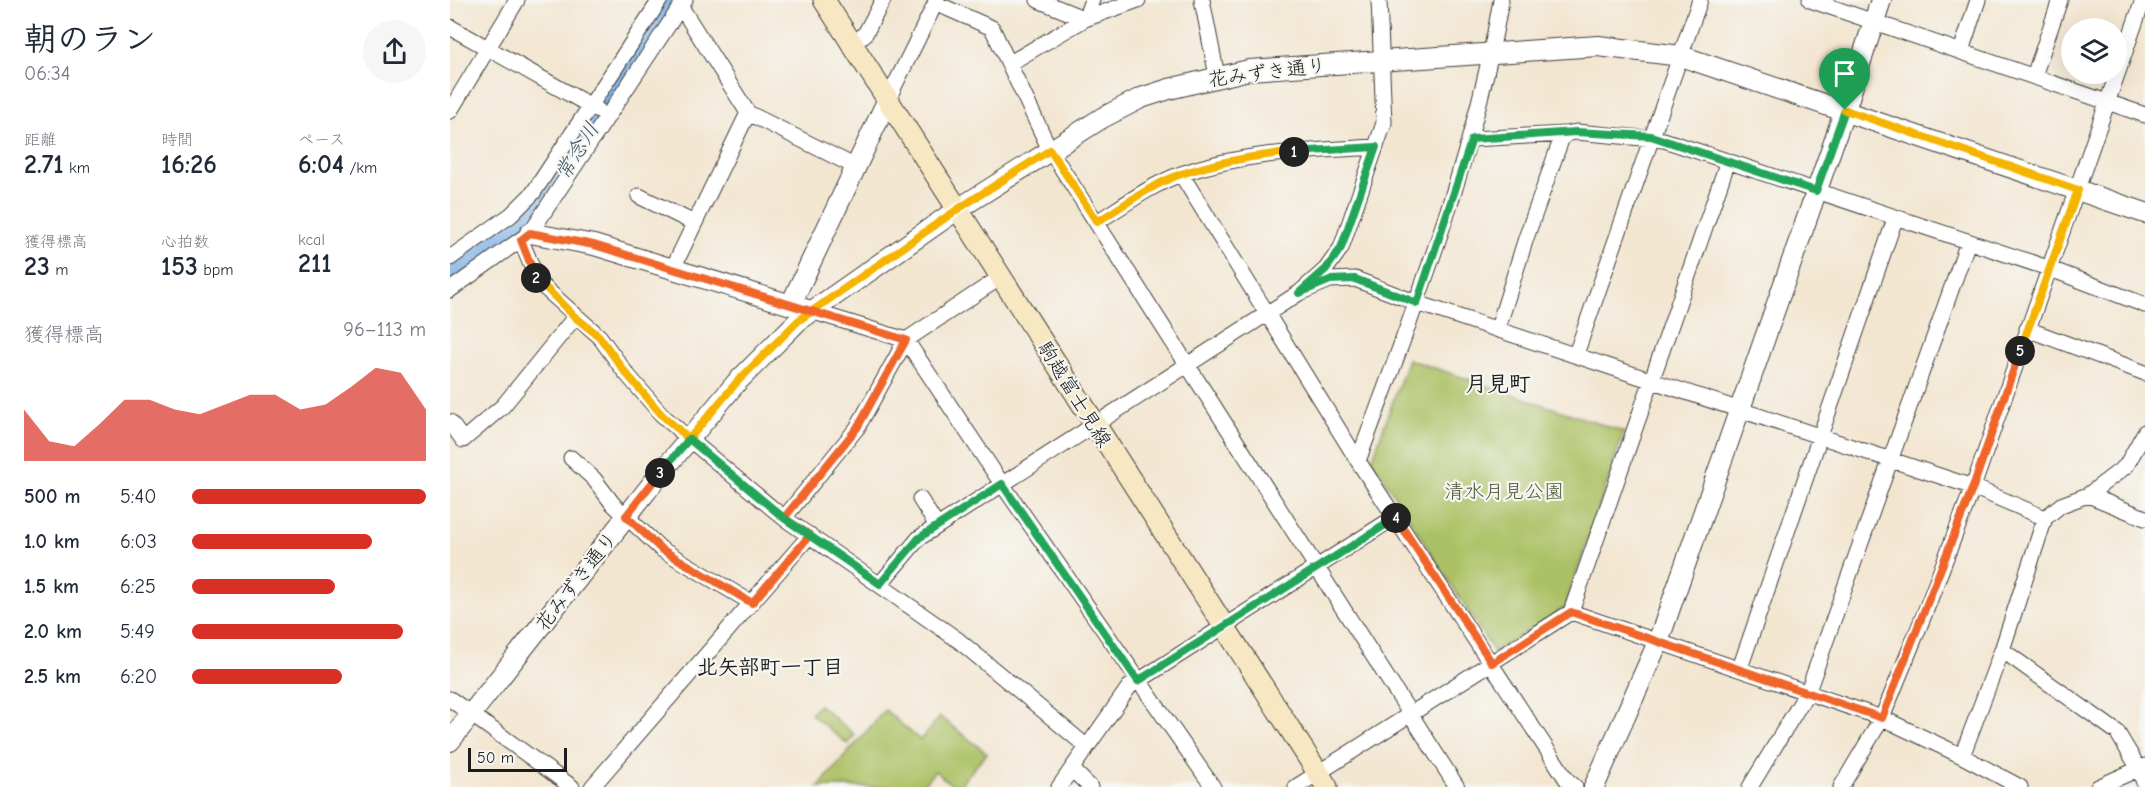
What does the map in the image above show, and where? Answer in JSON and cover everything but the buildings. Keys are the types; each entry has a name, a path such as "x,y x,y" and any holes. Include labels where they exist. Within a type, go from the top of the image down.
{"main road":[{"name":"駒越富士見線","path":"825,1 1323,780"}],"street":[{"path":"450,111 517,0"},
{"path":"450,258 524,204 660,0"},
{"path":"852,45 865,34 883,0"},
{"path":"1038,0 1085,19"},
{"path":"1085,19 1092,0"},
{"path":"1010,63 1085,19 1138,0"},
{"path":"1202,0 1217,76"},
{"path":"1299,293 1326,269 1341,248 1384,123 1379,0"},
{"path":"1358,460 1417,303 1472,139 1492,52 1501,0"},
{"path":"1576,354 1700,0"},
{"path":"1810,0 2145,115"},
{"path":"1594,787 1658,642 1845,110 1881,0"},
{"path":"1961,51 1978,0"},
{"path":"2034,76 2060,0"},
{"path":"1842,787 1882,718 1973,487 2048,268 2109,103 2143,0"},
{"path":"791,304 855,166 936,2 992,28 1050,150 1457,787"},
{"path":"450,290 526,237 683,4 748,112 855,166"},
{"path":"450,27 591,105 608,117"},
{"name":"花みずき通り","path":"450,741 689,439 736,383 798,321 958,209 1102,118 1141,99 1217,76 1249,70 1598,46 1681,56 2145,213"},
{"path":"673,268 748,112"},
{"path":"1472,139 1576,132 1651,136 2048,268 2145,305"},
{"path":"1498,328 1526,238 1561,140 1566,134"},
{"path":"1097,222 1143,193 1181,174 1258,156 1376,147"},
{"path":"1296,787 1323,780 1410,715 1571,612 1728,161"},
{"path":"1181,174 1358,460 1567,780 1575,787"},
{"path":"639,196 694,223"},
{"path":"1740,668 1895,219"},
{"path":"526,237 594,245 906,340 1002,484 1212,787"},
{"path":"526,237 538,282 599,336 654,406 689,439 784,518 958,640 1086,746"},
{"path":"1750,787 1808,691 1968,242"},
{"path":"784,518 857,428 906,340 1001,277"},
{"path":"880,584 919,538 1267,312 1299,293 1330,280 1355,279 1417,303 1973,487 2045,518"},
{"path":"450,422 463,440 510,399 575,317"},
{"path":"2027,329 2145,373"},
{"path":"1962,756 2002,650 2045,518 2061,506 2088,495 2126,466 2145,432"},
{"path":"572,458 626,516 661,549 752,603"},
{"path":"2088,495 2145,518"},
{"path":"920,499 937,526"},
{"path":"1059,787 1129,687 1395,517"},
{"path":"592,787 810,535"},
{"path":"1571,612 1882,718 2020,787"},
{"path":"2002,650 2117,732 2142,767 2145,785"},
{"path":"450,699 572,787"},
{"path":"2098,787 2142,767"},
{"path":"1072,769 1090,787"}],"green space":[{"name":"清水月見公園","path":"1408,359 1624,432 1565,608 1494,652 1372,460"},
{"path":"819,705 855,735 847,744 811,714"},
{"path":"885,710 920,740 940,717 987,753 958,787 954,787 935,771 921,787 818,787"}],"waterway":[{"name":"常念川","path":"450,272 540,209 672,0"}],"district":[{"name":"月見町","path":"1498,383"},
{"name":"北矢部町一丁目","path":"770,667"}],"route":[{"path":"1845,110 1816,191 1651,136 1576,132 1472,139 1417,303 1355,279 1330,280 1299,293 1326,269 1341,248 1376,147 1258,156 1181,174 1143,193 1097,222 1050,150 958,209 811,311 798,321 736,383 689,439 662,415 625,372 610,348 599,336 538,282 521,240 530,233 594,245 673,268 791,304 811,311 842,321 906,340 857,428 784,518 810,535 752,603 661,549 626,516 689,439 784,518 810,535 880,584 919,538 1002,484 1138,681 1395,517 1492,663 1571,612 1882,718 1973,487 2048,268 2078,190 1845,110"}]}
